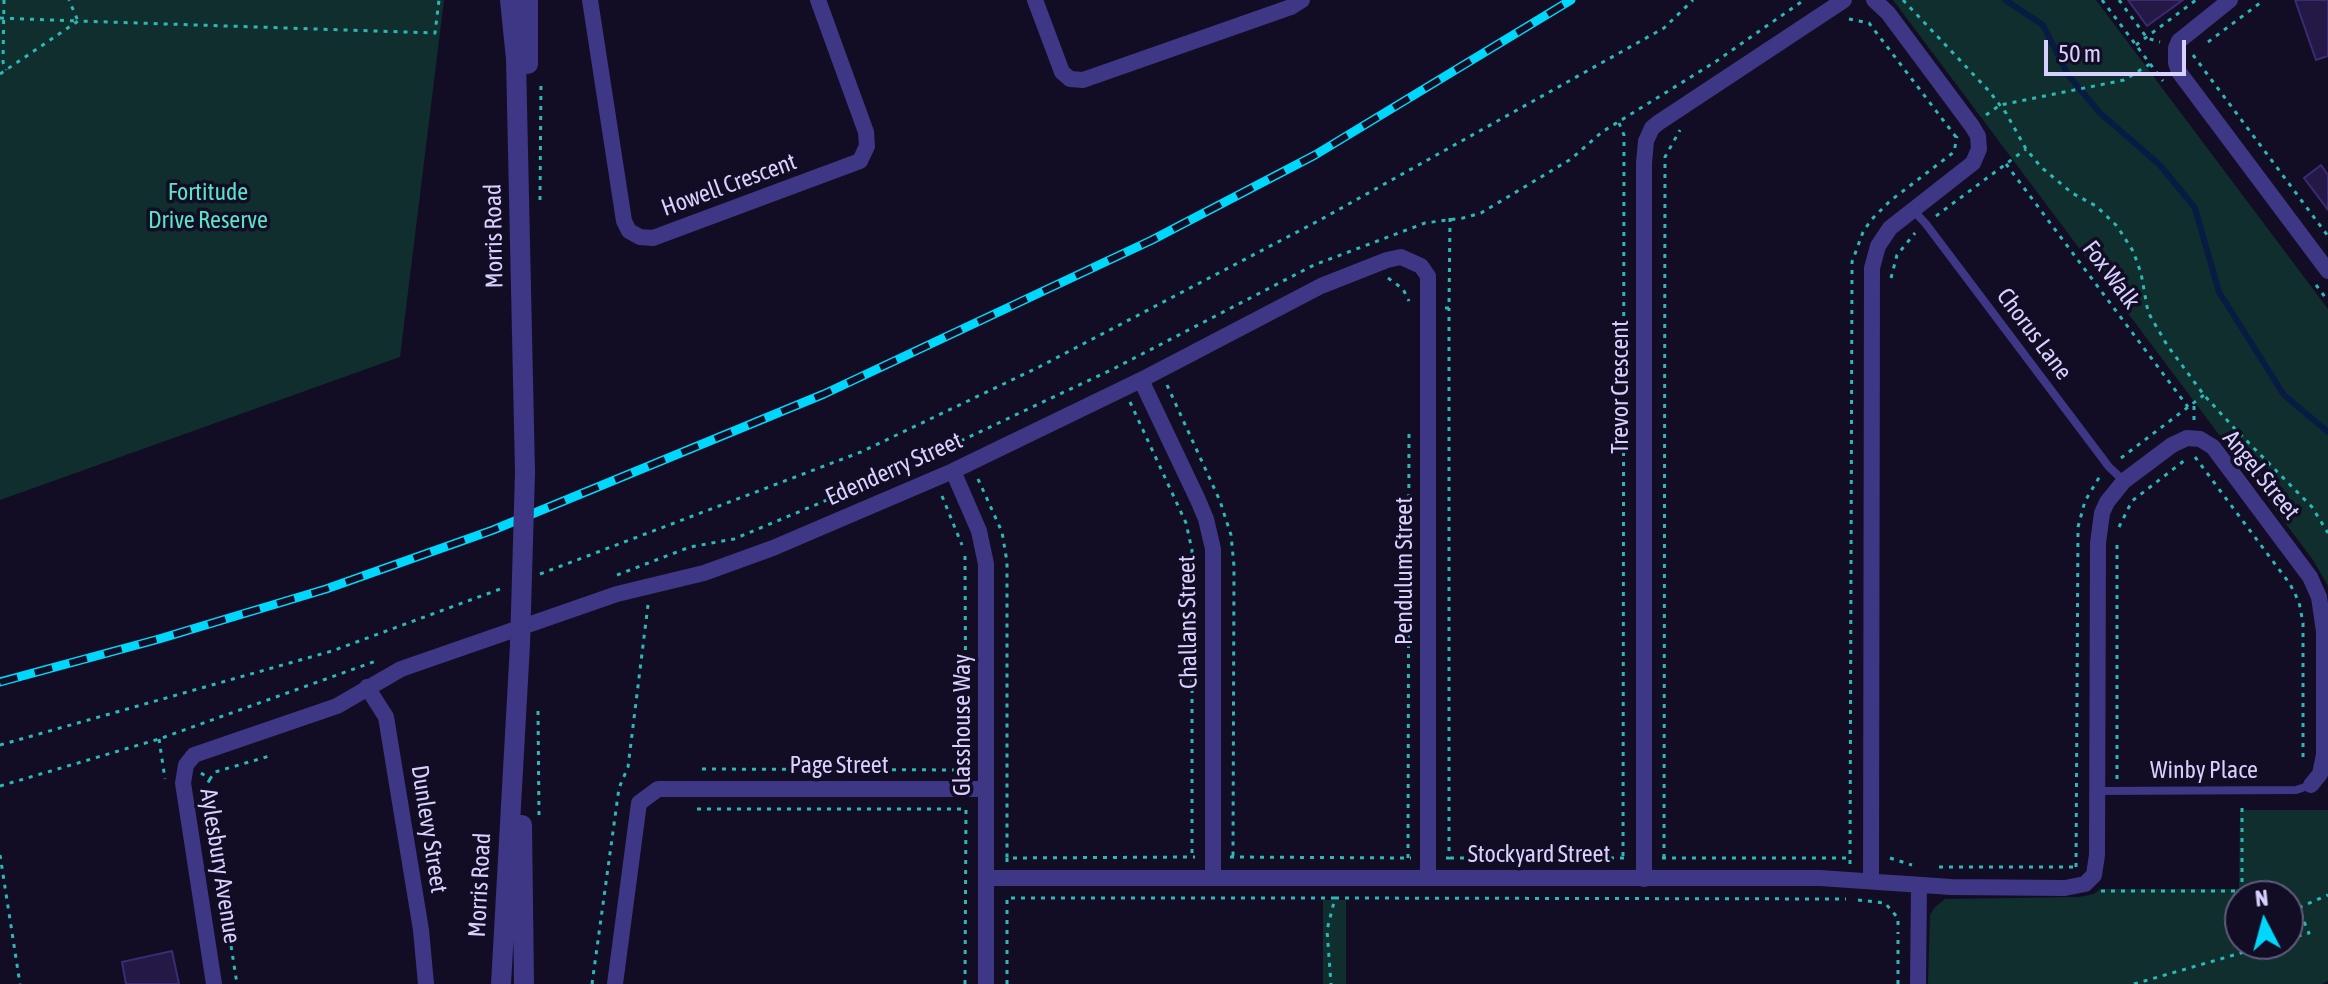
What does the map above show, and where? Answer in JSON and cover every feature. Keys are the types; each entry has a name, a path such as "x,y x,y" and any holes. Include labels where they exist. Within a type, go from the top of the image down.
{"street":[{"name":"Morris Road","path":"510,0 516,59 525,472"},
{"name":"Morris Road","path":"501,984 520,645 525,472 528,0"},
{"name":"Howell Crescent","path":"590,0 624,221 629,231 640,237 653,238 860,161 867,146 866,132 818,0"},
{"path":"1035,0 1062,72 1070,79 1083,80 1266,7 1302,0"},
{"name":"Trevor Crescent","path":"1644,879 1646,141 1658,123 1844,0"},
{"path":"1871,881 1872,268 1878,246 1890,228 1973,163 1979,149 1972,126 1888,13 1874,0"},
{"path":"2230,0 2189,31 2176,48 2179,72 2325,262"},
{"name":"Edenderry Street","path":"367,687 401,669 617,594 704,573 956,479 1124,388 1144,388 1341,277 1395,258 1408,258 1421,266"},
{"name":"Pendulum Street","path":"1421,266 1428,276 1429,309 1428,878"},
{"name":"Challans Street","path":"1144,388 1206,519 1213,549 1213,878"},
{"name":"Angel Street","path":"2091,880 2097,855 2099,527 2107,502 2124,481 2180,440 2194,438 2207,442 2310,577 2319,597 2324,631 2323,768 2307,787"},
{"name":"Glasshouse Way","path":"956,479 979,531 986,564 986,984"},
{"name":"Morris Road","path":"520,645 524,984"},
{"name":"Aylesbury Avenue","path":"214,984 183,783 187,761 205,750 337,706 367,687"},
{"name":"Dunlevy Street","path":"367,687 386,717 421,930 426,984"},
{"name":"Page Street","path":"615,984 639,803 658,789 986,789"},
{"name":"Stockyard Street","path":"986,878 1820,878 1919,886 2065,888 2091,880"},
{"path":"1918,984 1919,886"}],"lane":[{"name":"Chorus Lane","path":"1913,210 2109,467 2124,481"},
{"name":"Winby Place","path":"2097,791 2307,787"}],"path":[{"path":"4,0 3,62 6,70"},
{"path":"69,0 78,21"},
{"path":"2,18 435,33 439,0"},
{"path":"541,574 861,452 1039,367 1320,220 1664,28 1693,0"},
{"path":"1903,0 2000,105 2026,149 2056,181 2096,206 2127,239 2141,273 2148,312 2155,327 2204,395 2312,507 2328,533"},
{"path":"2119,0 2147,38 2192,54 2328,236"},
{"path":"2136,45 2196,0"},
{"path":"2204,45 2264,0"},
{"path":"1846,19 1869,23 1956,137"},
{"path":"0,74 78,21"},
{"path":"2000,105 2124,80 2150,64"},
{"path":"1618,122 1624,135 1623,858"},
{"path":"1664,858 1665,157 1680,129"},
{"path":"1891,279 1903,244 2026,149"},
{"name":"Fox Walk","path":"2006,164 2188,407 2204,395"},
{"path":"1007,984 1007,858 1449,858 1450,218"},
{"path":"2323,231 2328,227"},
{"path":"1387,278 1403,289 1409,309 1449,308"},
{"path":"1115,368 1186,523 1192,550 1192,857"},
{"path":"1131,405 1144,388 1167,385"},
{"path":"1408,858 1409,418"},
{"path":"2119,528 2132,501 2193,454 2290,584 2299,602 2303,623 2307,787"},
{"path":"965,984 966,570 962,544 940,494 956,479 977,477"},
{"path":"2117,541 2117,790"},
{"path":"592,984 619,788 628,767 647,624 647,587 643,565"},
{"path":"0,745 332,651 512,585"},
{"path":"538,709 539,829"},
{"path":"702,769 966,770"},
{"path":"210,779 206,786 237,984"},
{"path":"2091,880 2101,891 2242,891 2242,808"},
{"path":"697,809 966,809"},
{"path":"0,855 20,984"},
{"path":"2304,905 2328,895"},
{"path":"1007,898 1849,899"},
{"path":"1331,984 1327,930 1335,898"},
{"path":"2134,984 2224,958"}],"green space":[{"name":"Fortitude Drive Reserve","path":"0,0 444,0 400,357 0,500"},
{"path":"1893,0 2096,0 2328,309 2328,586 2313,560"},
{"path":"2240,810 2328,810 2328,981 2322,984 1928,984 1930,915 1945,899 2079,897 2094,894 2100,889 2224,889 2224,960 2304,960 2304,880 2239,880"},
{"path":"1323,900 1346,900 1346,984 1323,984"}],"building":[{"path":"2128,0 2183,0 2147,26"},
{"path":"2295,0 2328,0 2328,56 2316,60"},
{"path":"2321,165 2328,175 2328,210 2304,178"},
{"path":"172,951 179,984 126,984 122,962"}],"waterway":[{"path":"2005,0 2043,25 2068,75 2100,113 2160,165 2195,208 2219,292 2284,395 2328,432"}],"railway":[{"path":"0,682 326,589 493,530 824,394 1152,240 1315,155 1571,0"}]}
